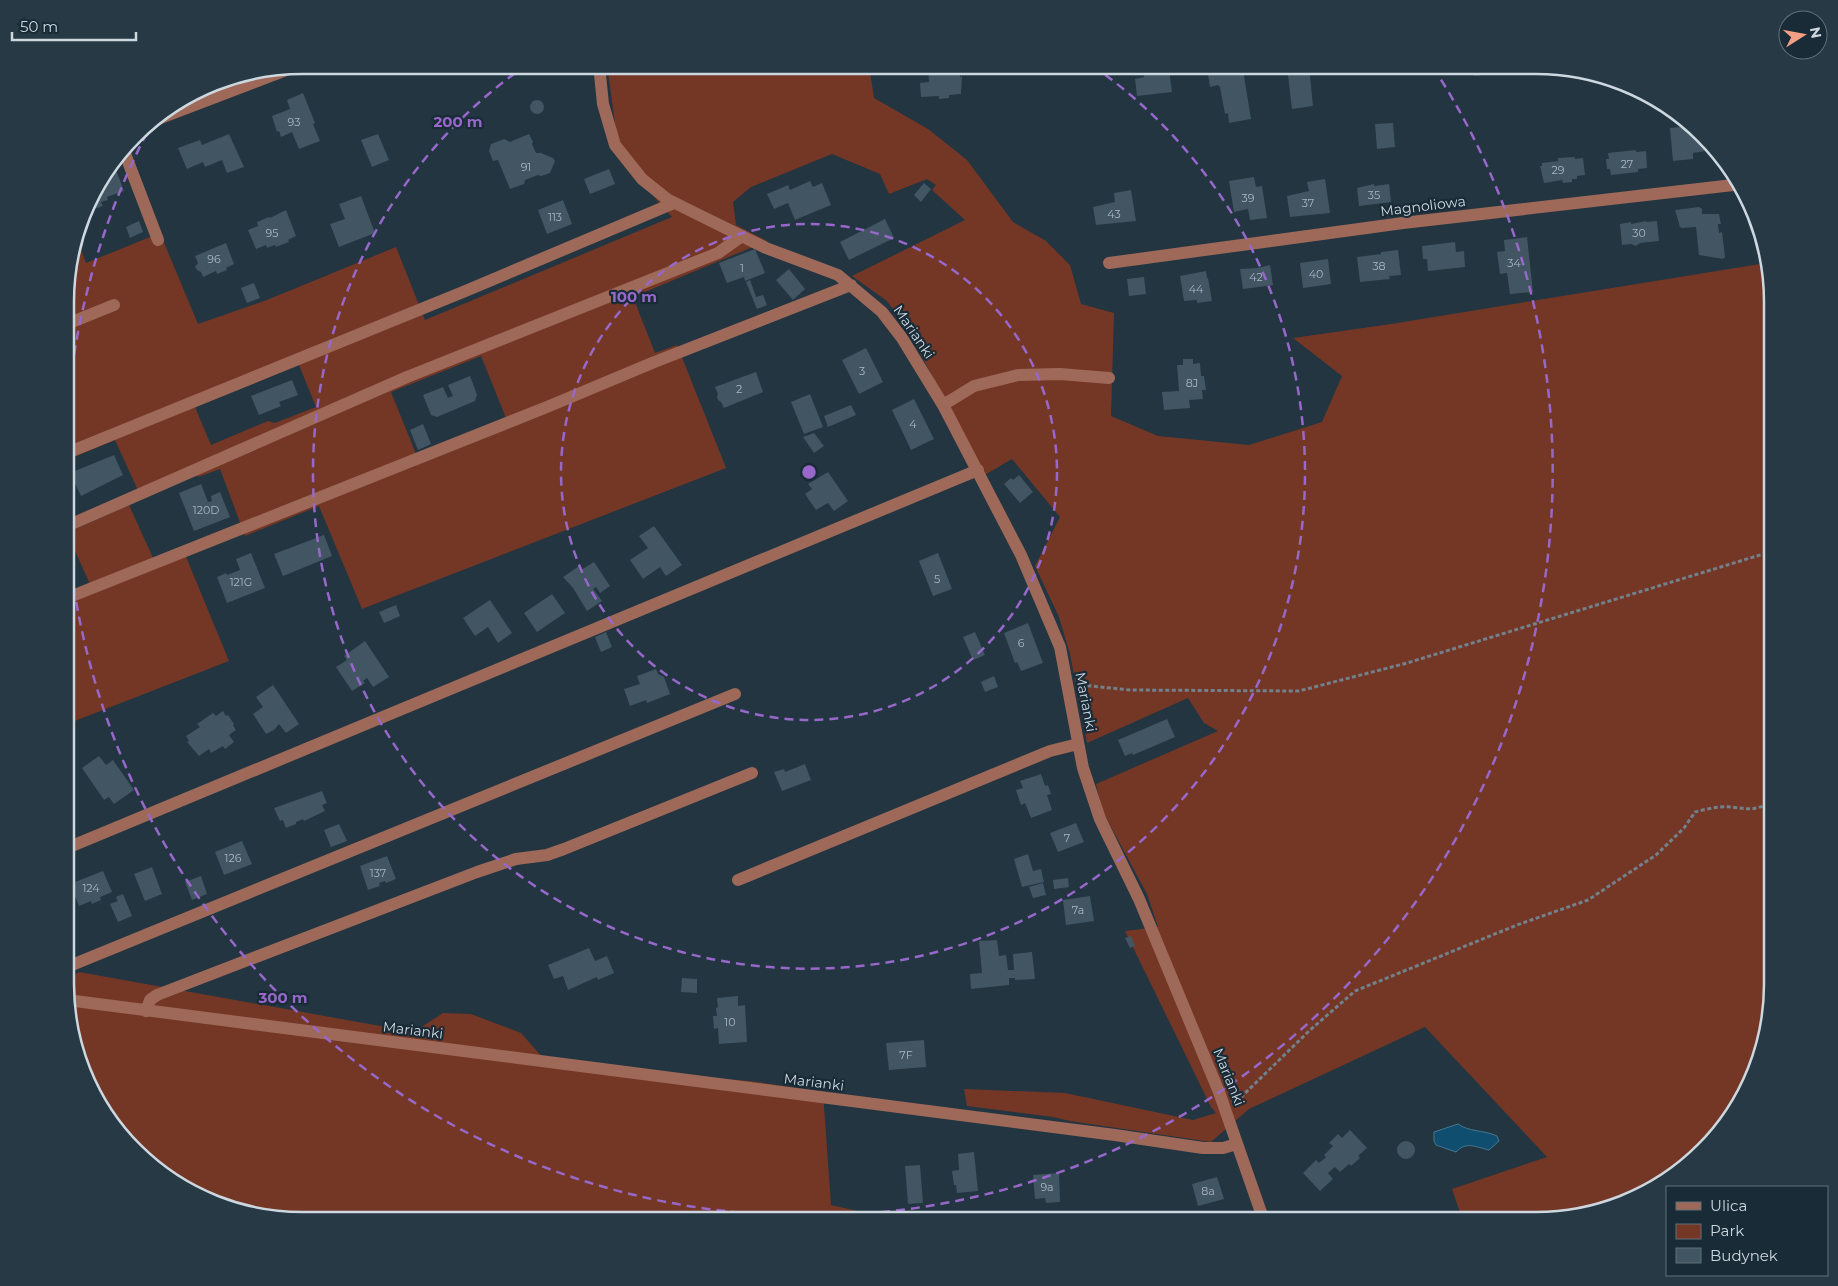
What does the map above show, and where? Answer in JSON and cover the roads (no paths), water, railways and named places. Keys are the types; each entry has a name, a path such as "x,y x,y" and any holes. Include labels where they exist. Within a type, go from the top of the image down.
{"street":[{"name":"Marianki","path":"74,1001 1115,1135 1203,1148 1223,1148 1237,1144 1226,1111 1138,899 1100,819 1082,768 1060,647 1021,555 943,405 902,338 882,312 838,275 766,248 674,203 642,179 615,145 603,104 600,74"},
{"path":"173,113 270,76"},
{"path":"214,91 216,97"},
{"path":"126,156 158,240"},
{"name":"Magnoliowa","path":"1109,263 1403,223 1732,185"},
{"path":"74,450 463,292 674,203"},
{"path":"74,523 406,377 718,253 742,236"},
{"path":"74,595 851,285"},
{"path":"74,321 114,306"},
{"path":"943,405 974,386 1018,375 1060,374 1108,378"},
{"path":"74,845 978,470"},
{"path":"74,964 735,694"},
{"path":"738,880 1033,758 1060,748 1078,744"},
{"path":"146,1011 150,1000 156,995 476,872 516,859 547,855 564,849 752,773"},
{"path":"1237,1144 1261,1212"}],"water":[{"path":"1458,1124 1462,1127 1497,1136 1499,1141 1489,1150 1467,1146 1456,1152 1436,1145 1434,1132"}]}
